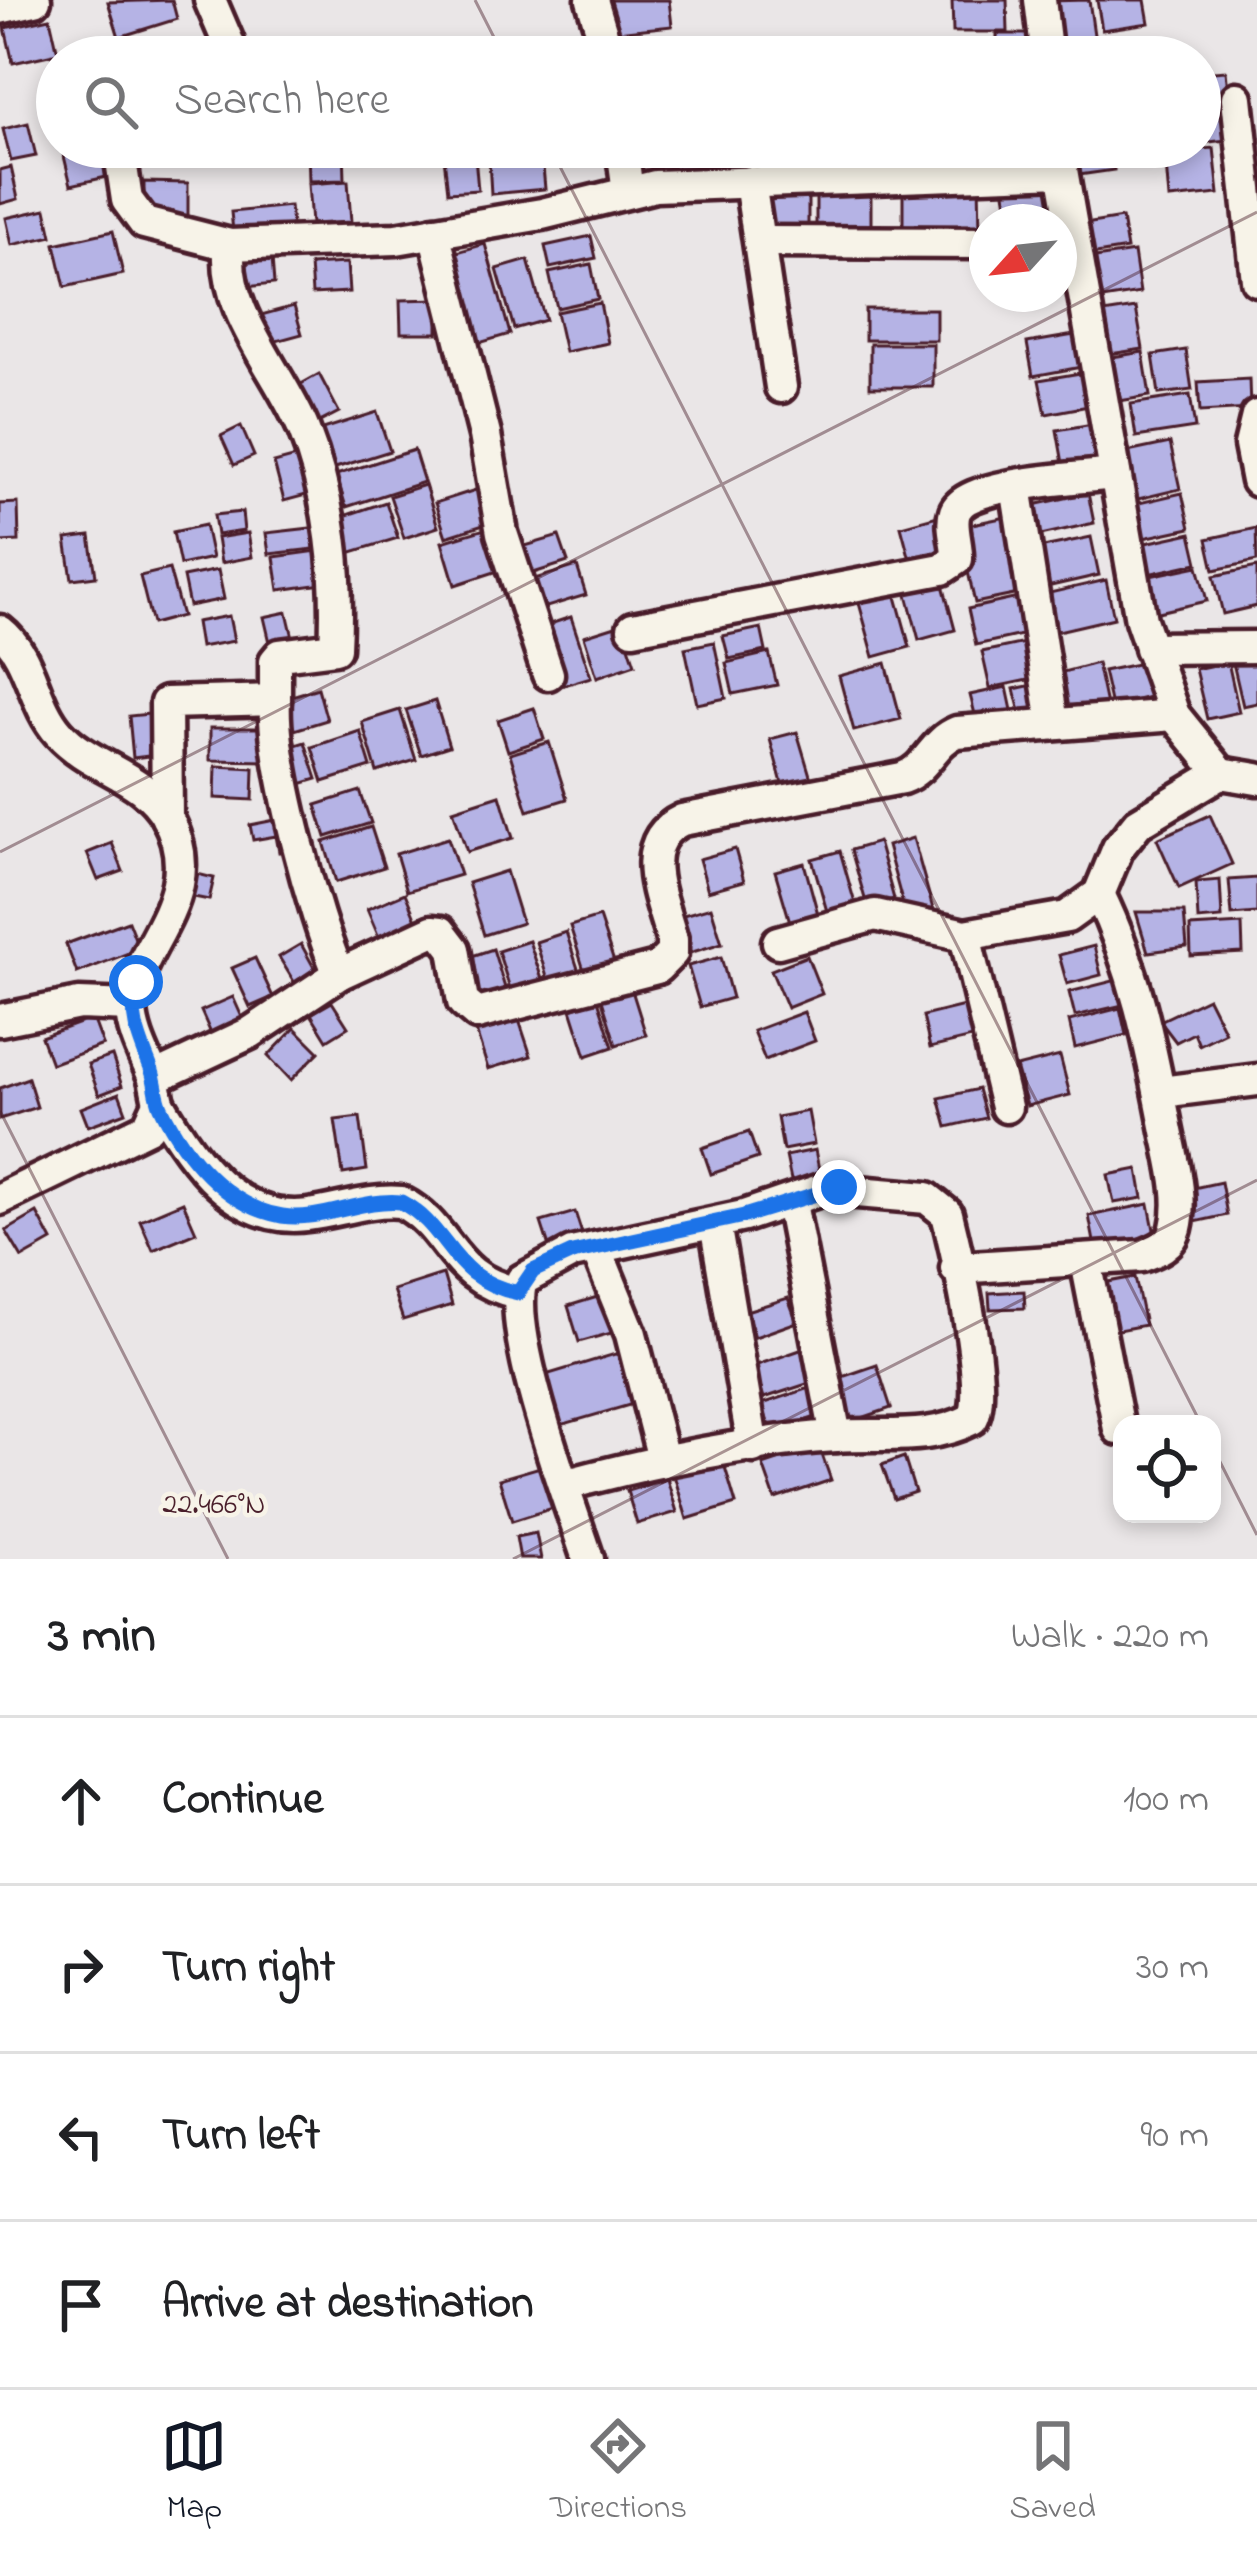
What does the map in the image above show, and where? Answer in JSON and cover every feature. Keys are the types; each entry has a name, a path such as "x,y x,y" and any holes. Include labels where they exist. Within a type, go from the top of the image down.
{"street":[{"path":"0,8 35,0"},
{"path":"210,0 225,36"},
{"path":"592,0 603,36"},
{"path":"1040,0 1044,36"},
{"path":"1237,98 1257,280"},
{"path":"122,168 127,200 144,223 230,244 434,232 628,192 939,168"},
{"path":"625,168 628,192"},
{"path":"1061,168 1064,204"},
{"path":"750,182 781,387"},
{"path":"434,232 484,435 502,533 548,674"},
{"path":"760,242 969,244"},
{"path":"230,244 228,279 313,456 337,592 335,648 280,656 275,662 275,700 276,738 309,883 339,974"},
{"path":"1077,286 1150,648 1174,715 1221,772 1257,779"},
{"path":"1256,476 1250,446 1257,416"},
{"path":"633,628 942,569 957,559 957,506 974,494 1115,474"},
{"path":"1016,486 1053,723"},
{"path":"0,631 13,642 49,720 63,738 138,785 167,818"},
{"path":"1150,648 1257,647"},
{"path":"275,700 166,703 167,818 179,868 166,928 136,982 131,1006 157,1091 200,1168 252,1205 289,1217 401,1202 428,1221 452,1257 471,1274 518,1293"},
{"path":"157,1091 339,974 420,936 441,932 454,949 463,1002 477,1013 657,968 672,953 652,855 668,826 914,774 945,737 957,732 1174,715"},
{"path":"778,942 875,915 965,934 1066,917 1099,894 1118,848 1138,823 1221,772"},
{"path":"956,1268 1086,1261 1159,1250 1176,1228 1178,1187 1141,997 1099,894"},
{"path":"965,934 1006,1107"},
{"path":"0,1020 79,1004 131,1006"},
{"path":"1161,1092 1257,1080"},
{"path":"0,1199 142,1131 153,1120 157,1091"},
{"path":"564,1485 663,1459 836,1436 898,1438 972,1419 979,1397 947,1214 927,1198 839,1187 715,1223 548,1262 522,1280 518,1293 525,1345 564,1485 587,1559"},
{"path":"791,1203 836,1436"},
{"path":"715,1223 752,1447"},
{"path":"596,1248 631,1334 663,1459"},
{"path":"1086,1261 1116,1415"}],"building":[{"path":"172,0 177,19 119,36 108,2"},
{"path":"603,0 669,0 672,26 607,33"},
{"path":"952,0 1007,0 1008,32 953,32"},
{"path":"1089,0 1094,36 1054,36 1048,1"},
{"path":"1097,0 1145,0 1149,23 1102,30"},
{"path":"50,18 54,36 36,36 36,58 13,63 5,28"},
{"path":"1221,71 1226,71 1229,101 1221,102"},
{"path":"1233,104 1236,139 1221,141 1221,105"},
{"path":"28,123 36,156 11,161 3,129"},
{"path":"11,167 18,199 0,204 0,170"},
{"path":"67,168 114,168 115,175 71,185"},
{"path":"309,168 345,168 345,180 309,181"},
{"path":"445,168 476,168 478,190 448,192"},
{"path":"489,168 543,168 545,189 491,194"},
{"path":"651,168 709,168 652,174"},
{"path":"1071,168 1114,168 1114,170 1072,176"},
{"path":"1166,168 1216,168 1219,194 1169,199"},
{"path":"903,178 979,178 979,204 969,204 969,237 903,238"},
{"path":"1050,178 1055,204 1007,204 1004,186"},
{"path":"348,181 351,222 311,224 308,184"},
{"path":"144,182 188,183 188,216 144,215"},
{"path":"816,182 871,182 871,234 816,236"},
{"path":"767,186 808,186 808,235 767,236"},
{"path":"290,206 293,235 234,241 231,212"},
{"path":"46,209 52,236 12,245 6,218"},
{"path":"1122,218 1127,249 1090,255 1085,224"},
{"path":"113,231 123,274 65,287 55,244"},
{"path":"591,236 596,258 550,268 545,246"},
{"path":"485,244 510,334 469,346 443,256"},
{"path":"1134,252 1140,293 1096,300 1089,259"},
{"path":"272,259 274,284 236,288 234,263"},
{"path":"528,260 545,320 514,329 497,269"},
{"path":"347,263 349,292 312,294 310,265"},
{"path":"591,264 598,299 557,308 549,273"},
{"path":"438,299 438,333 401,333 400,300"},
{"path":"600,303 608,343 565,352 556,312"},
{"path":"294,306 302,334 269,343 261,315"},
{"path":"1136,308 1143,349 1103,355 1097,314"},
{"path":"865,309 936,309 936,340 865,340"},
{"path":"1086,333 1092,365 1033,376 1027,343"},
{"path":"870,344 933,344 933,387 870,387"},
{"path":"1186,350 1192,390 1159,394 1153,355"},
{"path":"1143,352 1150,396 1113,402 1106,358"},
{"path":"1092,371 1099,404 1046,414 1039,380"},
{"path":"319,374 339,412 312,426 292,389"},
{"path":"1249,379 1250,409 1200,412 1198,382"},
{"path":"1190,395 1195,428 1136,437 1131,404"},
{"path":"377,412 390,451 332,469 320,430"},
{"path":"1099,423 1106,461 1064,469 1057,430"},
{"path":"241,426 254,456 234,465 221,436"},
{"path":"1170,443 1180,489 1134,500 1123,453"},
{"path":"414,450 424,482 346,507 336,475"},
{"path":"300,456 310,494 284,501 274,463"},
{"path":"425,485 438,527 404,538 390,496"},
{"path":"485,487 496,521 446,537 435,503"},
{"path":"1088,493 1094,523 1041,535 1034,505"},
{"path":"1182,493 1190,528 1134,540 1126,506"},
{"path":"386,502 398,538 349,553 338,518"},
{"path":"18,503 19,541 0,542 0,504"},
{"path":"242,512 244,531 217,535 214,515"},
{"path":"941,515 952,556 912,567 901,526"},
{"path":"1011,516 1028,592 975,603 958,527"},
{"path":"205,525 212,558 180,565 173,532"},
{"path":"311,528 314,549 269,554 266,533"},
{"path":"488,528 501,570 455,585 442,542"},
{"path":"1256,528 1257,561 1214,570 1207,539"},
{"path":"248,533 252,557 221,563 217,538"},
{"path":"1191,533 1198,563 1148,574 1141,544"},
{"path":"90,536 96,576 72,579 66,539"},
{"path":"559,536 568,562 524,576 515,549"},
{"path":"1091,537 1099,575 1047,587 1039,548"},
{"path":"325,550 330,583 279,590 274,557"},
{"path":"577,566 586,595 537,610 528,581"},
{"path":"1198,566 1207,601 1154,613 1145,577"},
{"path":"1257,567 1257,606 1223,614 1214,576"},
{"path":"169,569 182,616 152,624 140,576"},
{"path":"218,570 224,599 189,606 183,577"},
{"path":"1106,580 1114,618 1054,632 1045,594"},
{"path":"942,581 955,630 919,640 906,591"},
{"path":"895,593 910,647 874,657 859,603"},
{"path":"1027,596 1035,632 976,645 968,609"},
{"path":"287,612 295,646 272,651 264,617"},
{"path":"229,616 234,641 200,647 196,622"},
{"path":"571,617 591,677 558,687 538,628"},
{"path":"622,624 635,664 597,677 584,636"},
{"path":"761,628 766,651 729,659 723,636"},
{"path":"714,642 726,698 697,704 685,648"},
{"path":"1029,642 1037,678 990,688 982,652"},
{"path":"769,653 777,685 733,694 726,663"},
{"path":"1257,658 1257,703 1243,706 1233,663"},
{"path":"1228,662 1239,712 1207,719 1195,669"},
{"path":"886,663 901,719 854,731 839,676"},
{"path":"1097,663 1106,705 1066,713 1059,673"},
{"path":"1142,663 1149,697 1111,706 1103,671"},
{"path":"1042,683 1047,715 1022,719 1014,689"},
{"path":"1007,687 1013,715 977,722 970,695"},
{"path":"318,688 327,720 294,730 285,698"},
{"path":"435,701 449,746 421,755 406,710"},
{"path":"534,708 544,739 508,751 498,720"},
{"path":"400,710 416,760 377,772 362,722"},
{"path":"160,713 164,754 133,758 129,716"},
{"path":"210,728 273,728 273,761 210,760"},
{"path":"360,731 371,767 323,782 312,747"},
{"path":"797,732 811,779 783,787 770,739"},
{"path":"305,742 317,779 294,786 282,749"},
{"path":"549,742 567,799 528,811 510,754"},
{"path":"216,766 254,768 253,800 215,798"},
{"path":"360,791 371,823 326,837 316,805"},
{"path":"500,795 513,838 467,852 453,810"},
{"path":"1210,815 1232,864 1179,888 1157,839"},
{"path":"285,818 291,850 279,852 276,836 253,840 250,825"},
{"path":"371,827 384,867 336,882 324,842"},
{"path":"448,838 460,875 407,891 396,854"},
{"path":"913,838 933,909 906,916 887,846"},
{"path":"878,842 894,899 867,906 851,850"},
{"path":"112,843 123,871 98,880 87,853"},
{"path":"735,849 744,881 708,891 699,859"},
{"path":"840,851 856,907 828,915 812,859"},
{"path":"804,863 818,914 790,922 775,871"},
{"path":"506,871 522,923 484,935 468,883"},
{"path":"189,872 214,878 209,900 184,895"},
{"path":"1257,878 1257,913 1232,915 1229,880"},
{"path":"1220,880 1222,918 1198,920 1196,882"},
{"path":"405,893 419,927 381,942 367,909"},
{"path":"711,907 722,943 686,954 676,917"},
{"path":"1136,912 1184,912 1187,947 1148,952"},
{"path":"599,917 618,974 588,983 570,926"},
{"path":"128,921 139,949 77,973 66,944"},
{"path":"1242,924 1243,953 1191,956 1190,927"},
{"path":"566,932 581,978 550,987 536,942"},
{"path":"529,941 546,991 514,1001 498,951"},
{"path":"301,944 317,973 296,985 279,957"},
{"path":"1094,946 1101,975 1067,984 1059,955"},
{"path":"493,949 509,1001 479,1011 463,959"},
{"path":"807,956 822,994 787,1008 771,970"},
{"path":"721,957 732,998 700,1007 688,966"},
{"path":"255,958 273,997 250,1007 232,968"},
{"path":"1117,980 1123,1005 1075,1016 1069,992"},
{"path":"630,984 646,1035 616,1045 600,994"},
{"path":"233,997 245,1024 213,1038 201,1011"},
{"path":"1208,998 1225,1032 1199,1045 1194,1033 1176,1042 1160,1021"},
{"path":"598,1000 613,1047 586,1056 571,1009"},
{"path":"332,1002 348,1027 327,1040 311,1014"},
{"path":"968,1005 976,1037 930,1048 923,1016"},
{"path":"1120,1008 1126,1035 1075,1048 1069,1021"},
{"path":"804,1012 815,1041 765,1060 753,1031"},
{"path":"517,1014 531,1056 488,1069 475,1028"},
{"path":"93,1018 103,1045 51,1064 41,1037"},
{"path":"295,1028 319,1052 291,1080 268,1056"},
{"path":"112,1056 122,1086 99,1095 88,1064"},
{"path":"1060,1056 1070,1095 1027,1106 1016,1067"},
{"path":"28,1078 37,1107 0,1119 0,1088"},
{"path":"978,1089 986,1118 947,1127 939,1098"},
{"path":"119,1093 126,1112 88,1126 81,1108"},
{"path":"808,1111 814,1144 783,1150 777,1117"},
{"path":"360,1117 367,1170 343,1174 335,1120"},
{"path":"749,1132 758,1158 711,1174 702,1148"},
{"path":"815,1150 821,1179 792,1185 786,1156"},
{"path":"1138,1169 1143,1198 1114,1203 1108,1175"},
{"path":"1221,1182 1227,1215 1195,1222 1189,1189"},
{"path":"183,1202 196,1232 153,1250 140,1220"},
{"path":"1149,1204 1155,1235 1095,1247 1089,1216"},
{"path":"575,1212 584,1240 550,1250 541,1222"},
{"path":"37,1213 52,1241 22,1258 6,1231"},
{"path":"443,1274 452,1305 403,1320 393,1290"},
{"path":"1135,1277 1145,1325 1108,1332 1098,1284"},
{"path":"1024,1291 1025,1308 990,1309 989,1293"},
{"path":"604,1295 615,1332 579,1342 568,1306"},
{"path":"788,1298 797,1322 755,1337 746,1311"},
{"path":"809,1347 819,1380 764,1398 754,1366"},
{"path":"625,1351 640,1402 554,1427 539,1377"},
{"path":"877,1365 891,1408 850,1422 836,1379"},
{"path":"816,1386 825,1414 771,1432 762,1404"},
{"path":"819,1446 831,1480 775,1499 763,1465"},
{"path":"722,1457 736,1504 687,1519 673,1472"},
{"path":"904,1457 915,1492 894,1499 882,1465"},
{"path":"540,1467 553,1508 512,1521 499,1479"},
{"path":"667,1479 677,1512 637,1524 627,1491"},
{"path":"536,1533 541,1559 520,1559 516,1537"}],"route":[{"path":"136,982 131,1006 135,1033 159,1103 188,1153 211,1178 268,1214 289,1217 386,1200 401,1202 428,1221 452,1257 471,1274 498,1288 518,1293 522,1280 533,1271 572,1253 744,1216 839,1187"}]}
